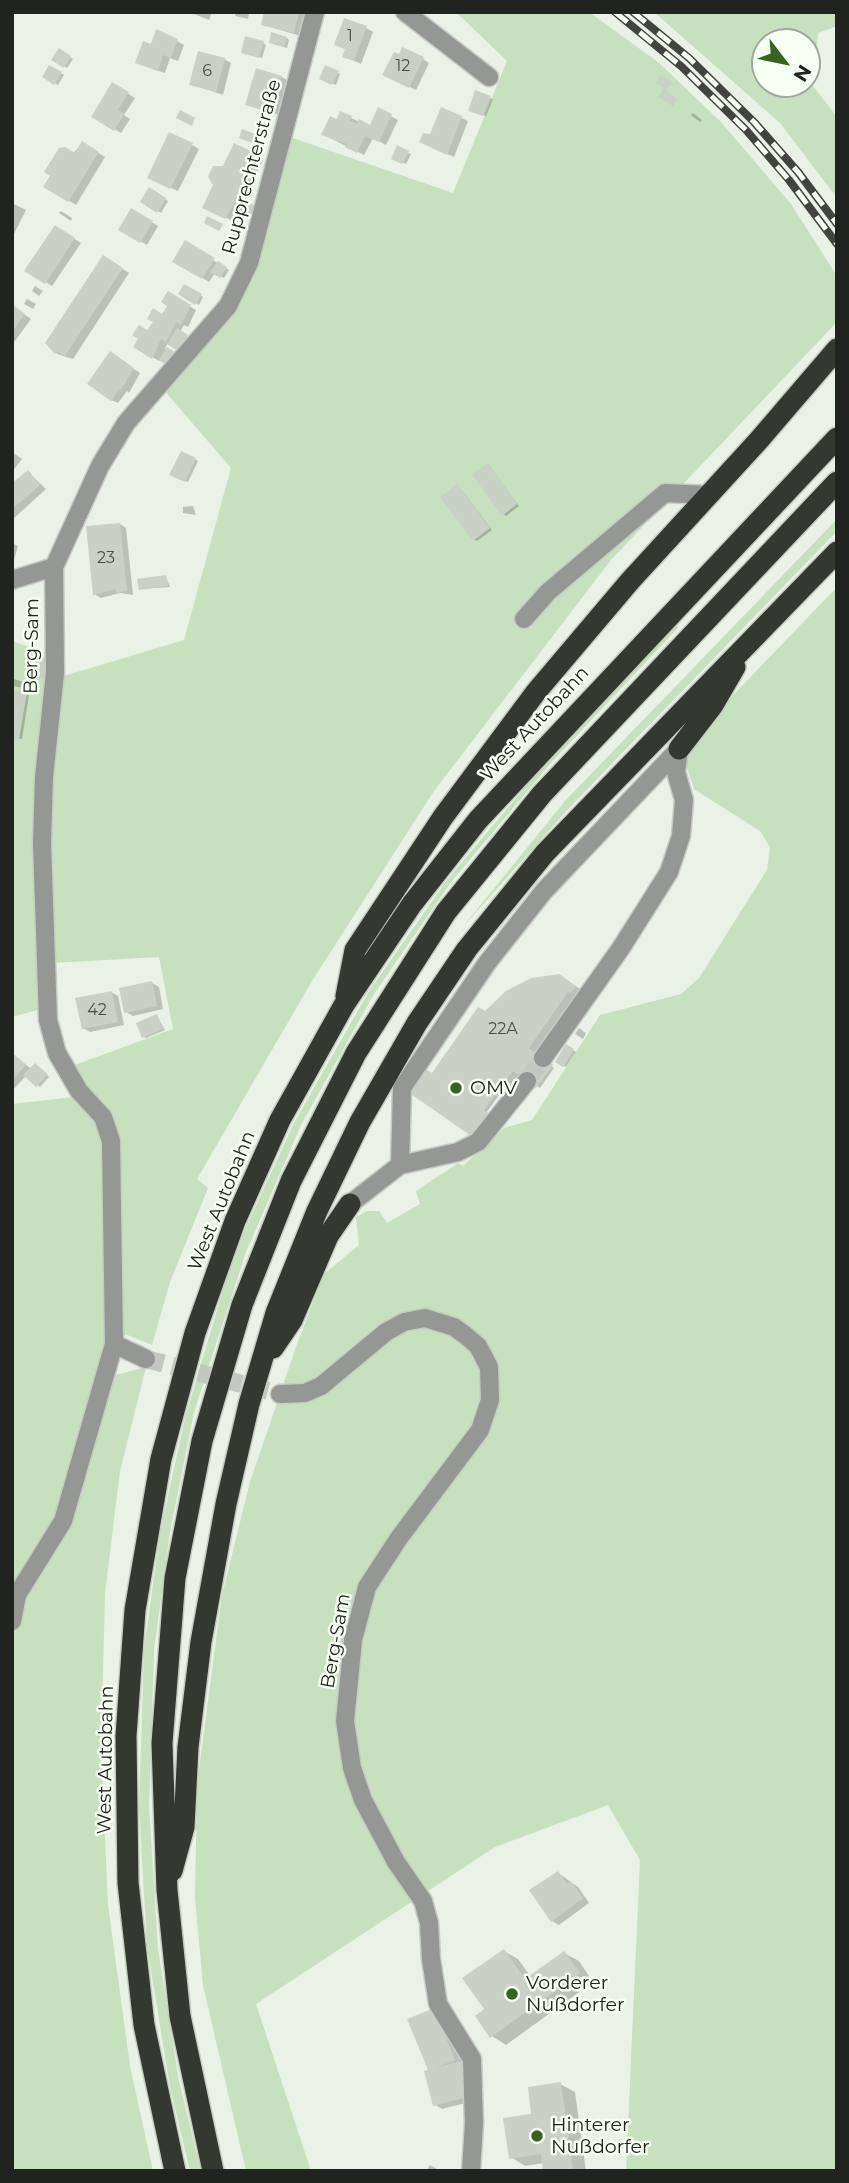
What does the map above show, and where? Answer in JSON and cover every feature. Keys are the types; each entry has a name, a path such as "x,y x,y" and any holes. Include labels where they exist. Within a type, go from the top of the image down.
{"highway":[{"path":"344,1005 355,950 443,817 537,692 630,581 830,356"},
{"name":"West Autobahn","path":"175,2171 145,2025 128,1883 126,1735 135,1610 161,1459 195,1333 235,1221 280,1120 344,1005 412,904 478,820 837,438"},
{"path":"213,2171 180,2016 167,1890 162,1743 175,1578 202,1441 242,1305 291,1181 356,1053 446,912 542,794 837,482"},
{"path":"167,1890 184,1827 193,1707 226,1504 249,1404 276,1313 317,1211 360,1122 417,1023 467,949 545,853 837,552"},
{"path":"679,749 712,705 748,644"},
{"path":"262,1364 292,1320 328,1236 350,1205"}],"street":[{"name":"Rupprechterstraße","path":"54,567 100,466 125,423 228,306 249,263 315,12"},
{"path":"405,12 489,77"},
{"path":"524,619 548,592 665,493 708,495"},
{"path":"12,580 54,567"},
{"name":"Berg-Sam","path":"12,1621 17,1595 63,1521 114,1344 111,1141 103,1117 79,1091 57,1053 48,1020 42,843 44,777 55,673 54,567"},
{"path":"543,1058 621,948 669,872 681,836 684,800 676,772 679,749"},
{"path":"400,1165 402,1088 410,1073 487,963 544,891 679,749"},
{"path":"350,1205 400,1165 458,1152 478,1142 527,1081"},
{"name":"Berg-Sam","path":"280,1394 305,1393 321,1386 386,1332 404,1322 425,1318 454,1327 465,1335 478,1346 489,1367 490,1400 480,1430 398,1538 367,1587 353,1640 345,1721 352,1768 363,1800 396,1862 423,1901 429,1923 438,2004 472,2059 474,2123 471,2171"},
{"path":"114,1344 146,1359"}],"green space":[{"path":"456,12 589,12 658,62 721,122 791,204 837,276 837,322 611,560 434,791 312,981 197,1179 208,1188 170,1282 152,1345 125,1334 112,1376 146,1367 120,1471 105,1593 101,1748 108,1905 130,2066 153,2171 12,2171 12,1104 74,1097 72,1066 173,1029 159,957 52,963 41,1009 12,1017 12,641 46,653 64,676 184,640 231,468 163,389 230,319 253,279 290,137 453,193 507,61"},
{"path":"654,12 837,12 837,26 821,32 821,28 751,28 751,97"},
{"path":"821,96 837,117 837,198 780,123 752,98"},
{"path":"837,519 837,531 570,807 461,929 565,801"},
{"path":"837,587 837,2171 626,2171 640,1860 608,1805 495,1847 256,2004 311,2171 246,2171 203,1985 195,1898 197,1784 222,1595 250,1482 297,1344 324,1274 359,1245 356,1217 367,1211 379,1211 387,1223 420,1204 416,1191 458,1163 463,1166 504,1128 532,1120 600,1015 681,994 699,978 767,870 770,847 760,831 694,789 685,761 714,715"},
{"path":"677,625 678,628 551,763 451,882 374,994 301,1125 246,1252 194,1412 170,1532 154,1650 149,1806 158,1949 179,2081 201,2171 190,2171 170,2087 147,1946 139,1807 144,1650 160,1533 185,1418 234,1253 294,1123 369,991 447,880 548,760"}],"building":[{"path":"264,12 299,12 294,33 261,25"},
{"path":"344,18 367,26 354,61 342,57 345,49 334,45"},
{"path":"156,29 178,39 171,58 163,55 158,71 135,63 143,41 151,44"},
{"path":"271,32 287,37 284,47 269,43"},
{"path":"245,36 264,41 259,58 241,53"},
{"path":"402,47 424,57 409,88 382,75 394,52 399,54"},
{"path":"59,48 71,56 64,68 51,60"},
{"path":"198,51 225,58 216,92 189,85"},
{"path":"49,65 62,72 54,85 42,77"},
{"path":"325,65 339,71 332,85 319,79"},
{"path":"256,68 282,76 272,113 245,105"},
{"path":"661,75 672,82 666,90 677,99 673,106 658,97 664,88 656,83"},
{"path":"112,82 129,92 118,110 124,114 114,131 91,117"},
{"path":"475,90 491,96 483,116 468,111"},
{"path":"378,107 392,114 379,142 365,136 357,153 345,147 347,144 321,135 330,116 337,119 340,111 352,116 349,121 357,124 359,119 370,125"},
{"path":"441,107 462,116 447,155 419,142 423,133 430,134"},
{"path":"180,110 195,118 192,126 176,118"},
{"path":"242,129 258,135 255,144 239,138"},
{"path":"169,132 193,143 170,189 147,178"},
{"path":"82,141 99,152 68,202 43,187 50,176 44,172 59,148 65,147 75,153"},
{"path":"234,143 257,154 244,188 225,219 202,208 213,185 208,177 213,166 223,166"},
{"path":"397,145 409,151 402,164 391,159"},
{"path":"149,187 166,198 157,213 140,202"},
{"path":"246,201 254,205 248,219 239,215"},
{"path":"131,208 153,221 140,243 118,230"},
{"path":"207,216 223,224 219,231 204,223"},
{"path":"55,225 75,238 45,284 24,271"},
{"path":"185,240 215,258 202,279 172,262"},
{"path":"103,255 123,268 65,356 58,352 55,354 45,343"},
{"path":"218,261 227,267 220,278 210,272"},
{"path":"184,284 202,294 195,305 178,294"},
{"path":"168,291 191,305 181,325 176,322 166,342 161,339 152,359 133,347 138,339 132,335 139,325 147,330 153,322 147,319 153,308 162,314 167,306 161,302"},
{"path":"12,304 25,314 12,332"},
{"path":"177,328 188,335 178,351 167,344"},
{"path":"167,347 176,353 168,366 159,360"},
{"path":"110,351 134,368 111,401 87,384"},
{"path":"181,451 196,458 185,482 169,475"},
{"path":"488,463 517,504 502,516 472,474"},
{"path":"28,470 40,485 12,509 12,483"},
{"path":"457,484 490,528 473,541 440,497"},
{"path":"120,523 127,591 116,593 115,589 93,595 86,526"},
{"path":"166,575 168,586 139,590 137,579"},
{"path":"45,658 47,677 31,679 28,660"},
{"path":"12,690 27,692 19,739 12,738"},
{"path":"559,974 576,986 571,993 568,992 529,1048 553,1065 536,1088 513,1071 484,1110 491,1115 474,1138 408,1092 425,1069 432,1073 478,1007 485,1011 506,991 531,978"},
{"path":"152,981 157,1006 124,1013 119,988"},
{"path":"112,991 118,1022 82,1029 75,998"},
{"path":"157,1014 163,1029 142,1038 136,1023"},
{"path":"566,1044 574,1049 563,1067 555,1062"},
{"path":"12,1053 26,1065 12,1080"},
{"path":"35,1063 48,1074 36,1087 23,1075"},
{"path":"558,1871 567,1884 571,1881 583,1898 551,1922 529,1890"},
{"name":"Vorderer Nußdorfer","path":"504,1949 525,1979 564,1951 580,1973 490,2038 475,2016 484,2009 462,1978"},
{"path":"434,2008 455,2060 435,2068 461,2061 471,2096 433,2106 424,2071 428,2070 407,2019"},
{"name":"Hinterer Nußdorfer","path":"561,2082 573,2171 543,2171 541,2154 509,2159 503,2118 531,2114 528,2087"}],"tunnel":[{"path":"527,1081 543,1058"},
{"path":"146,1359 280,1394"}],"railway":[{"path":"615,12 682,67 746,130 789,180 837,244"},
{"path":"633,12 689,58 754,122 798,172 837,224"}],"place":[{"name":"OMV","path":"456,1088"},
{"name":"Vorderer Nußdorfer","path":"512,1994"},
{"name":"Hinterer Nußdorfer","path":"537,2136"}]}
